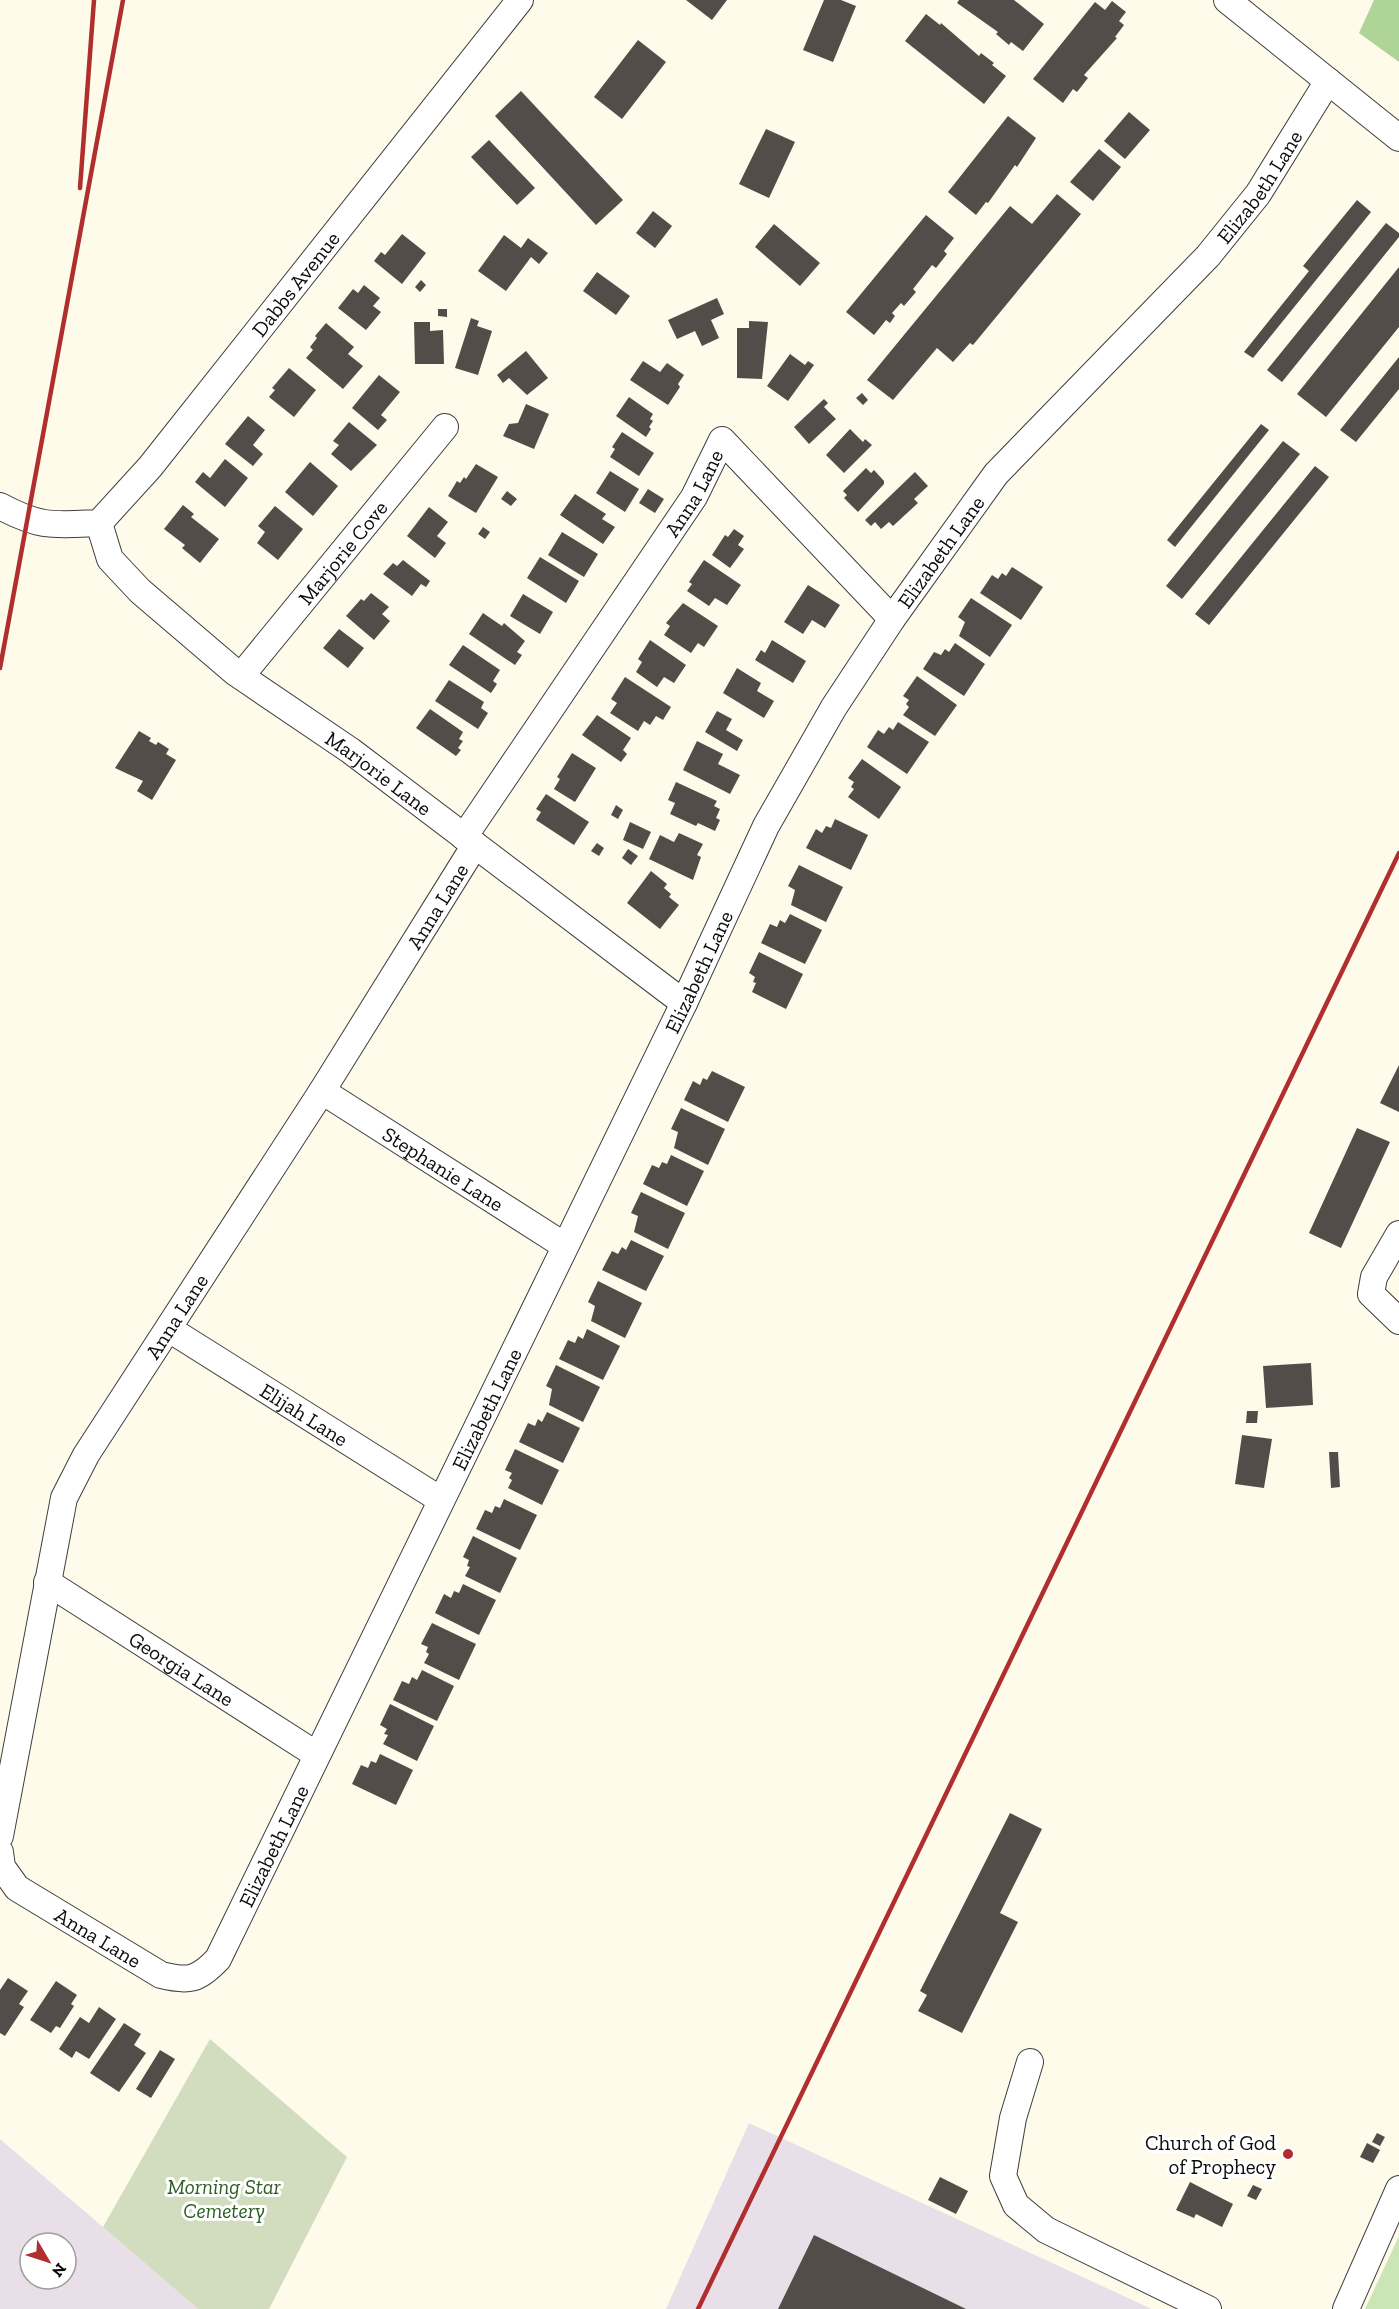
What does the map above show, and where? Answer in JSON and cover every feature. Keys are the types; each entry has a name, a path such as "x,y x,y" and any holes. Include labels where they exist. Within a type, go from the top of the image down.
{"street":[{"name":"Dabbs Avenue","path":"99,523 150,467 520,0"},
{"path":"1227,0 1399,138"},
{"name":"Elizabeth Lane","path":"218,1959 684,1003 767,825 834,707 892,619 996,474 1208,256 1258,194 1328,81"},
{"name":"Marjorie Cove","path":"241,676 445,426"},
{"name":"Anna Lane","path":"0,1836 64,1498 86,1455 322,1092 470,841 694,498 722,440 892,619"},
{"path":"0,506 27,521 46,525 99,523"},
{"name":"Marjorie Lane","path":"99,523 110,559 140,591 241,676 351,751 684,1003"},
{"name":"Stephanie Lane","path":"322,1092 566,1246"},
{"path":"1399,1234 1374,1277 1371,1294 1399,1321"},
{"name":"Elijah Lane","path":"169,1329 441,1500"},
{"name":"Georgia Lane","path":"47,1582 317,1755"},
{"name":"Anna Lane","path":"0,1852 2,1867 17,1888 161,1975 183,1980 203,1975 218,1959"},
{"path":"1030,2062 1013,2118 1003,2176 1016,2205 1046,2230 1209,2309"},
{"path":"1346,2309 1399,2189"}],"shaded area":[{"path":"749,2123 1152,2309 666,2309"},
{"path":"0,2139 198,2309 0,2309"}],"green space":[{"path":"1374,0 1399,0 1399,62 1359,33"},
{"name":"Morning Star Cemetery","path":"210,2039 347,2157 269,2309 198,2309 103,2227"},
{"path":"1399,2236 1399,2309 1365,2309"}],"building":[{"path":"686,0 727,0 712,20"},
{"path":"824,0 841,0 856,6 833,62 803,50"},
{"path":"959,0 1014,0 1044,24 1023,51 1011,42 1009,45 996,34 998,32 957,3"},
{"path":"1112,1 1126,12 1119,21 1124,25 1115,37 1117,38 1084,75 1088,78 1077,92 1073,89 1063,103 1033,79 1095,2 1105,10"},
{"path":"926,14 940,25 941,23 979,56 981,53 994,63 992,65 1006,76 984,104 905,41"},
{"path":"638,40 666,62 622,119 594,97"},
{"path":"521,91 623,200 596,225 495,116"},
{"path":"1129,112 1150,130 1125,159 1104,141"},
{"path":"1008,116 1036,138 1017,167 1015,165 988,203 986,202 976,215 948,192"},
{"path":"766,129 795,142 769,198 739,184"},
{"path":"489,140 535,188 517,205 471,157"},
{"path":"1099,149 1121,167 1093,201 1070,182"},
{"path":"1057,194 1081,214 973,345 970,343 953,362 937,348 893,400 867,380 1010,206 1032,224"},
{"path":"1357,200 1371,212 1253,358 1244,352 1309,271 1303,266"},
{"path":"653,211 672,226 655,248 636,233"},
{"path":"926,215 954,238 944,251 947,254 936,268 932,265 913,289 916,292 904,306 901,303 892,313 895,316 890,323 886,320 874,335 846,312"},
{"path":"1386,223 1399,233 1399,237 1282,382 1267,370"},
{"path":"774,224 820,263 800,286 755,247"},
{"path":"402,234 426,253 402,284 374,261 381,252 385,255"},
{"path":"504,235 521,248 528,238 548,253 539,264 531,257 506,291 478,271"},
{"path":"1399,267 1399,327 1326,417 1297,394"},
{"path":"597,272 630,296 616,315 583,291"},
{"path":"421,280 426,285 420,292 415,287"},
{"path":"364,285 380,298 373,306 381,312 366,330 338,308 353,289 358,293"},
{"path":"717,298 724,314 711,320 719,338 702,346 695,331 677,339 668,320"},
{"path":"438,309 447,309 447,317 438,316"},
{"path":"471,318 479,321 477,326 492,331 478,375 455,368"},
{"path":"749,321 768,322 762,379 737,378 737,328 749,328"},
{"path":"414,322 430,322 430,331 443,330 444,364 415,364"},
{"path":"326,323 354,347 348,354 363,366 343,389 306,358 313,350 310,347 317,338 315,336"},
{"path":"526,351 548,378 527,395 509,378 503,383 497,375"},
{"path":"790,354 805,365 808,361 814,365 788,401 767,386"},
{"path":"1399,357 1399,389 1356,442 1340,430"},
{"path":"643,361 660,372 667,363 684,375 678,384 680,387 668,405 630,380"},
{"path":"289,368 316,390 294,417 269,397 275,390 272,388"},
{"path":"379,375 400,392 381,415 387,420 378,430 352,408"},
{"path":"862,393 868,400 863,405 856,398"},
{"path":"629,397 653,414 650,419 653,421 649,427 651,429 646,437 616,416"},
{"path":"824,399 828,403 824,407 836,419 809,444 794,427"},
{"path":"526,404 549,414 534,449 503,436 509,424 518,423"},
{"path":"248,416 265,430 253,445 263,454 253,466 225,444"},
{"path":"349,422 377,445 351,471 331,454 339,445 333,441"},
{"path":"1261,424 1269,430 1175,547 1167,540"},
{"path":"850,429 863,442 865,439 872,445 844,473 826,455"},
{"path":"622,432 654,453 639,476 610,457 615,449 612,447"},
{"path":"1283,441 1300,454 1182,599 1166,586"},
{"path":"225,459 248,478 225,507 195,482 203,472 210,478"},
{"path":"310,462 338,486 313,516 285,492"},
{"path":"476,464 498,477 476,513 448,496 457,481 460,483 464,477 466,479"},
{"path":"1315,466 1329,477 1209,625 1195,614"},
{"path":"866,468 871,473 874,470 884,484 858,512 844,498 847,495 843,491"},
{"path":"610,471 639,489 625,512 596,493"},
{"path":"915,472 928,486 914,499 918,503 893,526 889,522 881,529 875,522 871,526 865,520"},
{"path":"648,489 664,499 655,513 639,503"},
{"path":"507,491 517,499 511,506 501,499"},
{"path":"575,494 606,514 602,519 615,527 603,544 560,515"},
{"path":"183,505 194,514 191,517 219,539 200,563 182,548 185,545 164,529"},
{"path":"275,506 303,529 278,560 257,543 265,532 258,526"},
{"path":"429,507 448,522 437,536 446,543 435,558 407,536"},
{"path":"483,527 490,532 485,539 478,534"},
{"path":"734,529 744,536 738,545 744,549 730,568 712,555 725,535 728,537"},
{"path":"562,532 598,554 584,577 548,555"},
{"path":"540,557 579,581 566,603 527,578"},
{"path":"403,560 430,581 426,587 421,584 412,596 383,574 393,563 397,566"},
{"path":"704,560 741,585 727,605 715,598 709,606 687,591 692,584 689,582"},
{"path":"1012,567 1043,587 1021,620 980,593 992,575 998,579 1002,573 1006,576"},
{"path":"808,585 840,605 825,628 812,620 803,634 784,622"},
{"path":"371,593 389,607 382,614 390,621 374,640 346,616 361,599 364,601"},
{"path":"523,594 553,612 540,634 510,616"},
{"path":"971,598 1012,625 990,657 959,636 965,622 958,617"},
{"path":"683,603 718,626 704,647 698,643 691,653 664,635 670,626 666,623"},
{"path":"483,613 502,626 504,623 525,641 517,652 522,655 515,665 469,634"},
{"path":"339,629 364,648 348,668 323,648"},
{"path":"650,640 686,665 674,683 664,677 657,687 636,672 642,662 638,659"},
{"path":"772,640 806,661 793,683 755,660 761,650 765,653"},
{"path":"955,643 985,664 964,696 923,669 934,652 941,655 945,649 949,652"},
{"path":"463,645 500,670 493,681 497,684 491,693 449,665"},
{"path":"737,668 761,683 757,691 774,701 764,718 723,693"},
{"path":"917,676 957,705 935,736 903,715 909,707 906,704 909,700 903,696"},
{"path":"625,677 671,707 663,720 656,716 650,725 644,721 638,731 610,713 617,703 611,699"},
{"path":"449,680 484,702 481,708 488,713 478,729 435,701"},
{"path":"430,709 463,732 459,739 463,741 458,748 461,750 456,756 416,728"},
{"path":"717,711 732,719 726,730 743,740 737,751 705,732"},
{"path":"597,715 631,738 623,750 627,754 621,762 582,735"},
{"path":"898,722 929,742 907,774 867,747 878,730 884,734 889,727 893,730"},
{"path":"139,731 151,738 149,741 156,745 158,742 169,749 166,754 176,760 152,800 137,791 143,781 115,768"},
{"path":"697,741 723,754 718,764 740,775 730,794 683,770"},
{"path":"572,753 596,768 575,802 554,789 560,779 557,777"},
{"path":"862,759 901,787 879,819 848,797 854,789 851,787 854,782 848,778"},
{"path":"676,782 717,801 714,806 720,809 716,818 720,820 715,831 698,823 696,826 670,814 675,803 668,800"},
{"path":"546,794 589,822 574,845 536,820 541,812 536,809"},
{"path":"616,805 623,810 618,819 611,815"},
{"path":"835,819 868,835 851,870 806,848 816,829 822,833 826,826 831,828"},
{"path":"630,822 651,832 643,849 623,840"},
{"path":"679,833 703,844 697,855 701,857 693,880 649,859 660,835 674,842"},
{"path":"597,843 604,848 599,856 591,851"},
{"path":"628,849 638,856 631,865 622,858"},
{"path":"799,865 843,887 826,922 791,905 795,890 788,886"},
{"path":"651,871 667,884 664,888 671,894 669,897 679,905 660,929 627,903"},
{"path":"790,914 822,930 805,964 761,943 770,924 777,927 780,920 785,923"},
{"path":"759,952 803,974 786,1009 752,992 756,983 753,982 755,977 749,973"},
{"path":"1399,1065 1399,1112 1380,1103"},
{"path":"712,1071 745,1087 728,1122 684,1100 693,1081 700,1085 703,1078 707,1080"},
{"path":"681,1108 725,1129 708,1165 674,1148 678,1132 671,1129"},
{"path":"1357,1128 1390,1142 1341,1248 1309,1233"},
{"path":"671,1155 704,1171 687,1206 643,1184 652,1165 659,1168 662,1162 667,1164"},
{"path":"641,1192 685,1213 668,1249 634,1232 638,1216 631,1213"},
{"path":"631,1240 664,1256 646,1291 602,1270 612,1251 618,1254 622,1247 626,1250"},
{"path":"598,1281 642,1303 625,1338 591,1321 595,1306 588,1302"},
{"path":"587,1329 620,1346 603,1380 559,1359 568,1340 575,1343 578,1336 583,1339"},
{"path":"1311,1363 1313,1405 1266,1408 1263,1366"},
{"path":"556,1365 600,1387 583,1422 549,1405 552,1389 546,1386"},
{"path":"1247,1411 1258,1411 1257,1423 1246,1423"},
{"path":"547,1412 580,1428 563,1463 519,1442 528,1423 535,1426 538,1419 542,1422"},
{"path":"1242,1435 1272,1439 1264,1488 1235,1484"},
{"path":"515,1449 559,1470 542,1505 508,1488 512,1480 509,1478 512,1473 505,1470"},
{"path":"1329,1452 1338,1452 1340,1487 1331,1488"},
{"path":"504,1499 537,1515 520,1550 476,1529 485,1510 492,1513 495,1506 500,1508"},
{"path":"473,1536 517,1558 500,1593 465,1576 470,1567 467,1566 469,1560 463,1557"},
{"path":"463,1584 496,1600 479,1635 435,1613 444,1594 451,1598 454,1591 459,1593"},
{"path":"432,1623 476,1644 459,1680 424,1663 429,1654 426,1652 428,1647 421,1644"},
{"path":"422,1670 454,1686 437,1721 393,1700 402,1681 409,1684 412,1677 417,1680"},
{"path":"390,1704 434,1726 417,1761 383,1744 388,1735 384,1734 387,1729 380,1725"},
{"path":"380,1754 413,1770 396,1805 352,1784 361,1765 368,1768 371,1761 376,1763"},
{"path":"1010,1813 1042,1829 1000,1913 1018,1922 962,2033 918,2011 927,1995 920,1991"},
{"path":"8,1978 28,1991 19,2004 24,2007 5,2036 0,2033 0,1990"},
{"path":"56,1981 77,1995 71,2004 74,2006 60,2028 56,2026 51,2033 30,2020"},
{"path":"99,2007 116,2019 89,2059 76,2051 72,2058 59,2049 80,2017 89,2023"},
{"path":"124,2023 141,2034 134,2045 146,2053 119,2092 90,2073"},
{"path":"160,2050 175,2059 151,2098 136,2089"},
{"path":"1377,2133 1385,2137 1380,2146 1372,2142"},
{"path":"1367,2143 1380,2150 1373,2163 1360,2157"},
{"path":"940,2177 968,2191 956,2214 928,2200"},
{"path":"1190,2182 1233,2204 1222,2227 1196,2214 1194,2218 1176,2210"},
{"path":"1253,2185 1262,2189 1256,2200 1247,2196"},
{"path":"814,2235 966,2309 778,2309"}],"railway":[{"path":"80,188 94,0"},
{"path":"0,668 123,0"},
{"path":"698,2309 1399,853"}],"place":[{"name":"Church of God of Prophecy","path":"1288,2154"}]}
